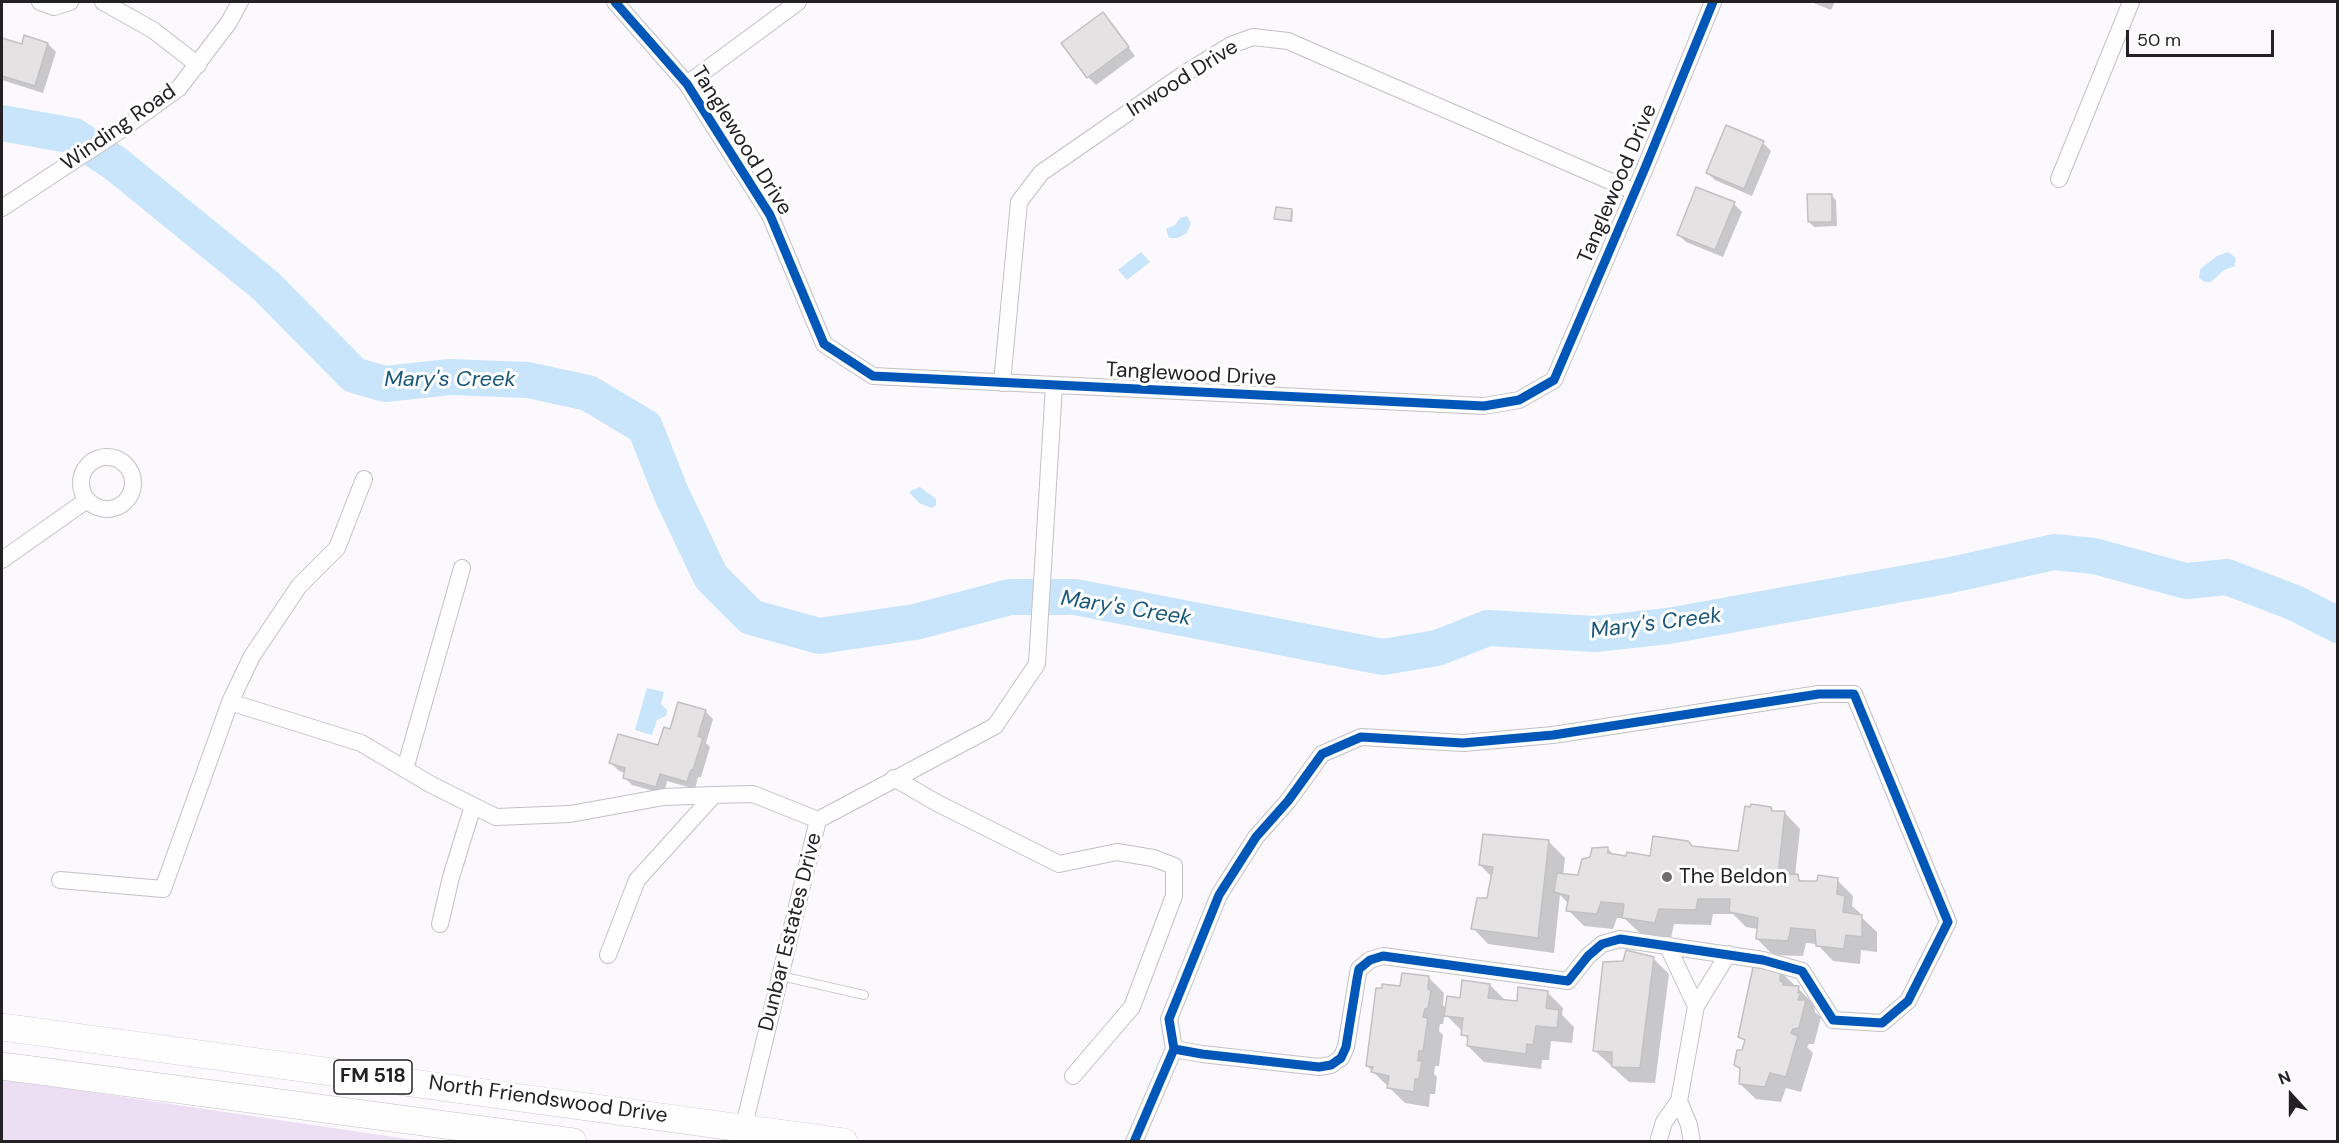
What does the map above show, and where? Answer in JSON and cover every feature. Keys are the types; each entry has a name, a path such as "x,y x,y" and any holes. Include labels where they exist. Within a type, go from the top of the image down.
{"main road":[{"name":"North Friendswood Drive","path":"2,1027 742,1134 844,1142"},
{"name":"North Friendswood Drive","path":"2,1066 573,1142"}],"street":[{"path":"40,2 54,7 70,2"},
{"path":"104,2 153,30 198,65"},
{"name":"Winding Road","path":"2,208 125,127 179,88 229,22 240,2"},
{"name":"Tanglewood Drive","path":"615,2 687,84 770,215 824,344 873,376 1484,406 1519,400 1554,380 1713,2"},
{"path":"687,84 798,2"},
{"path":"2059,179 2131,2"},
{"name":"Inwood Drive","path":"1002,383 1019,202 1041,173 1184,74 1231,45 1253,37 1288,41 1635,192"},
{"name":"Dunbar Estates Drive","path":"742,1134 818,820 995,726 1036,664 1054,386"},
{"path":"60,879 163,889 230,702 252,656 299,586 337,548 364,479"},
{"path":"2,560 87,500"},
{"path":"405,769 462,568"},
{"path":"1134,1142 1174,1049 1169,1019 1219,895 1256,837 1288,801 1322,754 1361,737 1463,743 1553,735 1819,694 1854,694 1948,922 1908,1001 1882,1023 1833,1020 1802,971 1764,960 1620,939 1602,944 1588,956 1568,981 1383,956 1370,960 1359,969 1346,1047 1341,1058 1331,1065 1319,1067 1174,1049"},
{"path":"230,702 361,743 496,817 570,814 664,797 753,794 818,820"},
{"path":"894,778 937,803 1059,864 1117,852 1153,858 1174,866 1174,896 1132,1007 1073,1076"},
{"path":"608,955 637,880 714,795"},
{"path":"440,924 451,877 473,806"},
{"path":"1667,945 1696,1006"},
{"path":"1658,1142 1664,1122 1679,1101 1696,1006 1728,954"},
{"path":"1679,1101 1689,1125 1692,1142"}],"lane":[{"path":"781,976 864,995"}],"shaded area":[{"path":"2,1079 421,1141 2,1141"}],"water":[{"path":"1187,216 1191,223 1187,233 1178,238 1169,238 1166,229 1175,225 1180,218"},
{"path":"1141,252 1150,262 1127,280 1118,270"},
{"path":"2228,252 2236,258 2235,266 2224,270 2211,282 2205,282 2199,278 2200,269 2217,256"},
{"path":"920,487 936,499 936,505 932,508 919,503 910,493"},
{"path":"647,688 664,692 661,704 667,710 666,716 657,720 652,735 635,730"}],"building":[{"path":"1103,12 1129,47 1087,78 1061,43"},
{"path":"24,35 48,43 35,86 2,76 2,38 22,44"},
{"path":"1726,125 1764,141 1744,189 1706,173"},
{"path":"1696,187 1735,202 1715,250 1677,235"},
{"path":"1807,194 1832,194 1832,222 1808,222"},
{"path":"1276,207 1292,209 1291,221 1274,219"},
{"path":"678,702 706,710 698,736 703,738 687,782 660,774 656,787 623,778 625,768 609,763 618,734 658,745 664,727 670,729"},
{"name":"The Beldon","path":"1751,804 1771,807 1772,811 1785,811 1777,885 1781,885 1781,875 1798,874 1799,881 1817,881 1818,875 1838,878 1837,894 1845,896 1843,912 1862,915 1862,937 1846,935 1844,949 1816,946 1815,930 1791,928 1788,941 1756,939 1758,918 1729,912 1730,899 1698,899 1696,910 1659,909 1655,923 1622,918 1624,904 1601,902 1597,914 1566,911 1569,896 1554,892 1557,873 1578,875 1582,859 1590,857 1592,848 1608,847 1608,853 1626,856 1627,852 1650,856 1653,836 1688,841 1692,846 1738,851 1745,806 1750,807"},
{"path":"1483,834 1549,840 1538,938 1471,929 1477,898 1487,898 1493,867 1479,865"},
{"path":"1626,950 1654,957 1640,1068 1612,1067 1612,1052 1593,1051 1603,962 1623,961"},
{"path":"1753,967 1781,971 1780,981 1783,985 1799,986 1798,993 1801,992 1798,1000 1806,1000 1799,1028 1793,1029 1791,1033 1798,1036 1786,1077 1770,1073 1765,1087 1739,1084 1740,1068 1734,1065 1737,1050 1742,1050 1745,1040 1738,1037"},
{"path":"1402,973 1429,976 1428,989 1431,991 1428,1008 1425,1009 1423,1017 1428,1018 1423,1051 1419,1051 1418,1061 1422,1060 1419,1079 1415,1079 1414,1092 1387,1088 1389,1076 1371,1072 1373,1067 1366,1066 1376,988 1382,988 1382,984 1400,986"},
{"path":"1462,980 1490,984 1488,998 1517,1001 1518,987 1548,991 1546,1008 1559,1010 1557,1028 1536,1026 1533,1045 1527,1044 1526,1054 1467,1046 1468,1036 1461,1035 1463,1018 1444,1016 1447,996 1460,998"}],"waterway":[{"name":"Mary's Creek","path":"2,123 74,136 116,164 266,286 354,375 385,384 450,377 528,380 588,393 645,427 671,493 711,577 751,617 819,636 915,622 1010,597 1075,597 1383,657 1437,648 1488,628 1595,634 1668,626 1951,575 2054,552 2094,556 2186,581 2227,577 2295,603 2338,625"}],"cycle path":[{"path":"615,2 687,84 770,215 824,344 873,376 1484,406 1519,400 1554,380 1713,2"},
{"path":"1134,1142 1174,1049 1169,1019 1219,895 1256,837 1288,801 1322,754 1361,737 1463,743 1553,735 1819,694 1854,694 1948,922 1908,1001 1882,1023 1833,1020 1802,971 1763,960 1620,939 1602,944 1588,956 1568,981 1383,956 1370,960 1359,969 1346,1047 1341,1058 1331,1065 1319,1067 1174,1049"}],"place":[{"name":"The Beldon","path":"1667,877"}]}
